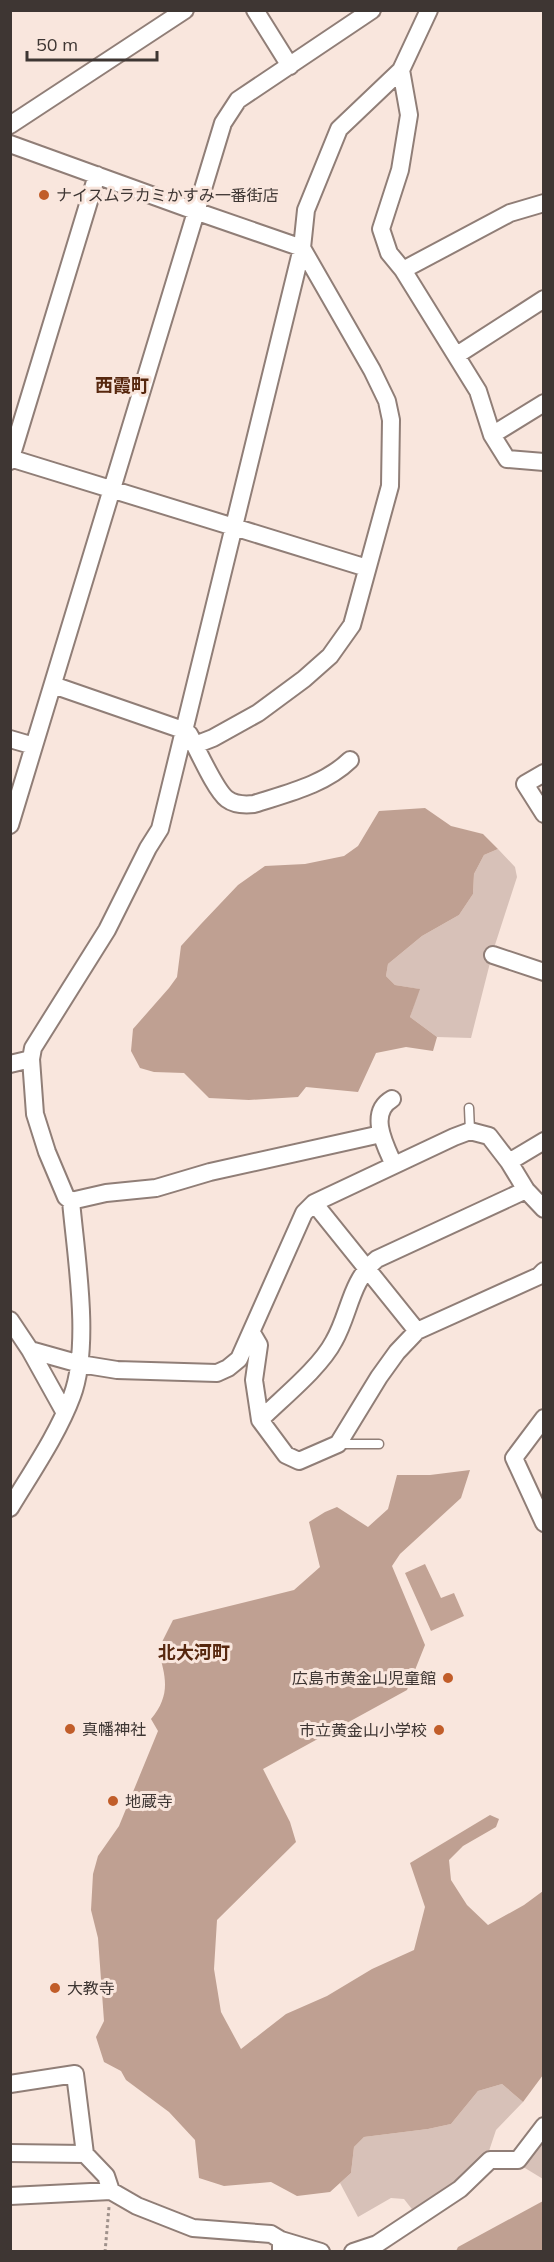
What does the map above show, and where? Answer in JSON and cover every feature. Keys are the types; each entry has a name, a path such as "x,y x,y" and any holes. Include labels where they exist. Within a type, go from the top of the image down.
{"street":[{"path":"10,125 184,10"},
{"path":"255,10 290,66"},
{"path":"10,825 198,212 223,123 238,100 372,10"},
{"path":"10,1508 17,1485 65,1413 73,1394 82,1350 71,1201 66,1197 46,1152 35,1114 31,1059 33,1048 107,930 160,829 302,248 306,210 339,129 401,70 429,10"},
{"path":"401,70 409,115 400,170 381,229 389,253 403,270 478,391 492,435 507,459 543,462"},
{"path":"10,144 302,248 372,370 387,401 391,420 390,486 352,626 330,656 304,679 258,713 213,738 195,745"},
{"path":"97,175 11,459 367,568"},
{"path":"403,270 510,213 543,203"},
{"path":"457,355 543,299"},
{"path":"492,435 543,403"},
{"path":"53,684 183,730 189,734 219,789 227,799 243,806 318,783 340,770 350,760"},
{"path":"10,739 34,746"},
{"path":"543,773 525,784 543,814"},
{"path":"493,955 543,972"},
{"path":"10,1064 31,1059"},
{"path":"392,1099 386,1102 381,1113 379,1128 394,1165"},
{"path":"30,1350 80,1364 117,1370 217,1373 228,1368 239,1359 252,1333 303,1213 314,1203 470,1131 489,1136 509,1162 526,1190 543,1209"},
{"path":"71,1201 106,1193 156,1188 210,1172 381,1134"},
{"path":"509,1162 543,1141"},
{"path":"260,1420 324,1357 335,1341 356,1283 367,1267 377,1259 526,1190"},
{"path":"314,1203 417,1331"},
{"path":"252,1333 260,1345 254,1380 260,1420 286,1455 299,1461 338,1444 346,1435 379,1377 397,1352 417,1331 539,1276 543,1271"},
{"path":"10,1320 30,1350 65,1413"},
{"path":"543,1418 514,1458 543,1523"},
{"path":"10,2084 75,2074 85,2154 106,2176 111,2191"},
{"path":"365,2250 460,2189 490,2160 518,2160 543,2126"},
{"path":"10,2153 85,2154"},
{"path":"10,2196 111,2191 137,2206 193,2228 271,2234 281,2246 321,2252"}],"lane":[{"path":"469,1108 470,1131"},
{"path":"338,1444 379,1444"}],"path":[{"path":"105,2252 111,2191"}],"shaded area":[{"path":"425,808 451,826 483,834 498,849 484,855 474,874 473,894 459,915 422,936 388,964 386,976 395,985 420,989 410,1017 437,1037 433,1051 406,1047 376,1053 358,1092 306,1087 298,1097 249,1100 209,1098 184,1073 154,1072 140,1068 131,1051 133,1029 177,977 181,946 238,885 265,866 305,864 344,856 358,846 379,811"},
{"path":"498,849 515,867 517,877 493,951 471,1038 437,1037 410,1017 419,989 395,985 386,976 388,964 422,936 459,915 473,894 474,874 484,855"},
{"path":"470,1470 461,1498 400,1554 392,1566 425,1645 407,1690 263,1769 290,1822 296,1842 217,1920 214,1969 221,2012 241,2049 286,2014 327,1996 372,1969 414,1950 425,1907 410,1863 490,1815 499,1819 496,1827 463,1846 449,1860 451,1880 467,1905 488,1925 524,1905 543,1891 543,2075 523,2102 502,2084 478,2091 451,2124 364,2137 354,2147 351,2173 330,2192 297,2196 271,2182 224,2186 199,2178 195,2140 169,2112 126,2080 121,2071 104,2062 96,2037 104,2021 98,1938 91,1910 93,1874 98,1856 119,1826 158,1731 151,1719 162,1702 165,1677 158,1650 173,1620 294,1590 320,1567 309,1522 325,1512 337,1507 368,1527 388,1509 397,1475 430,1475"},
{"path":"425,1564 441,1598 454,1593 464,1616 431,1631 405,1573"},
{"path":"502,2084 523,2102 496,2130 487,2157 458,2185 415,2213 404,2199 391,2198 358,2217 340,2183 351,2173 354,2147 364,2137 451,2124 478,2091"},
{"path":"543,2134 543,2179 520,2165"},
{"path":"543,2201 543,2251 456,2251 458,2247"}],"place":[{"name":"ナイスムラカミかすみ一番街店","path":"44,195"},
{"name":"広島市黄金山児童館","path":"448,1678"},
{"name":"真幡神社","path":"70,1729"},
{"name":"市立黄金山小学校","path":"439,1730"},
{"name":"地蔵寺","path":"113,1801"},
{"name":"大教寺","path":"55,1988"}],"district":[{"name":"西霞町","path":"122,385"},
{"name":"北大河町","path":"194,1652"}]}
